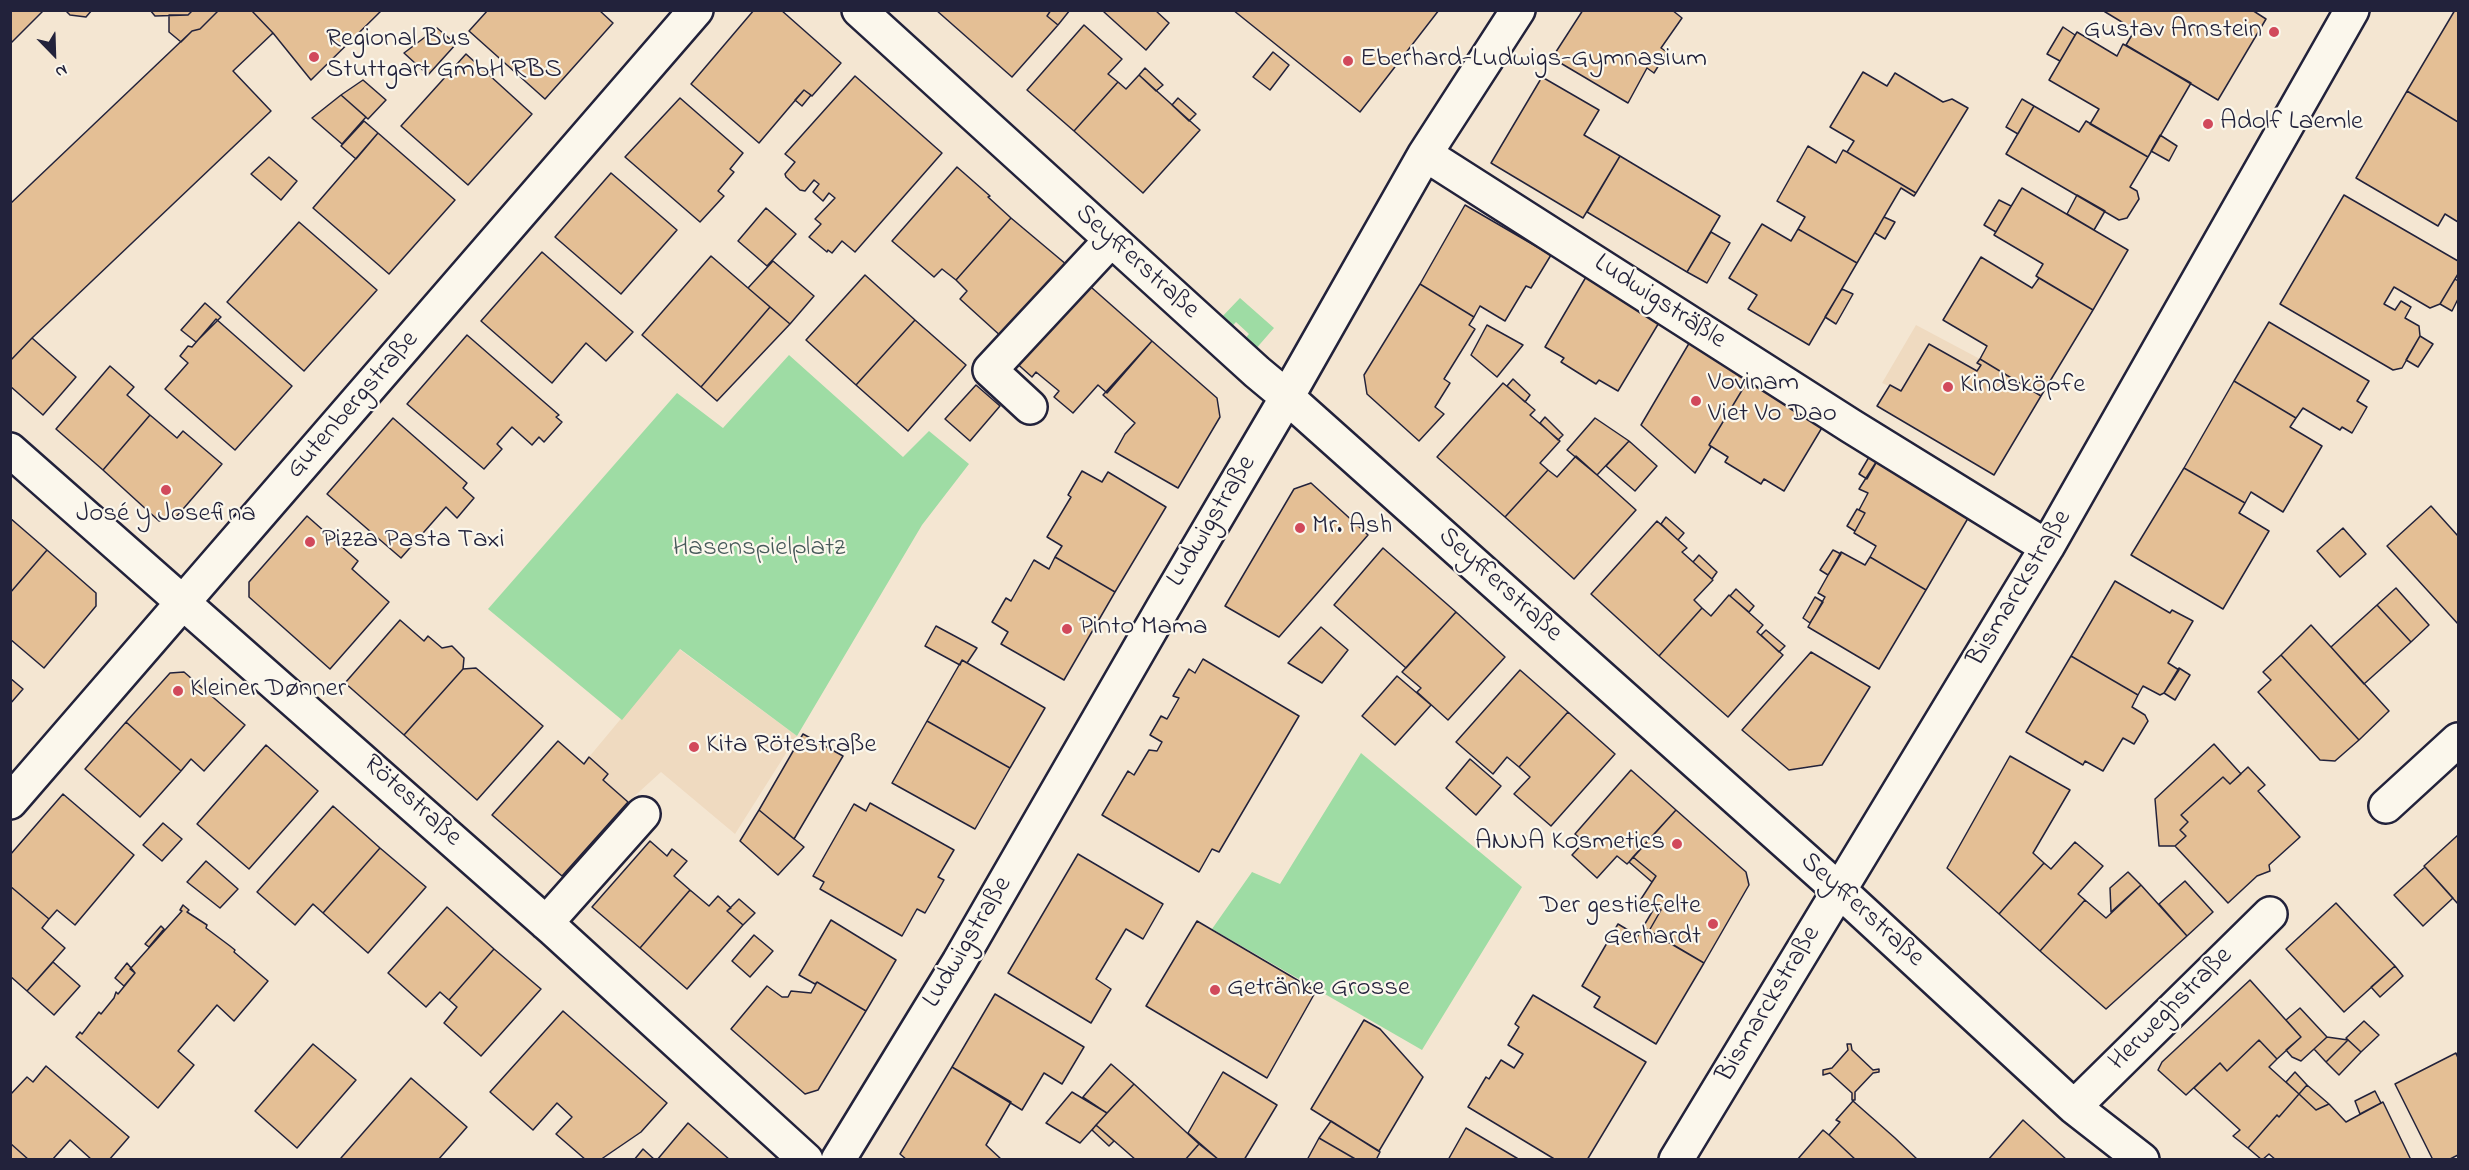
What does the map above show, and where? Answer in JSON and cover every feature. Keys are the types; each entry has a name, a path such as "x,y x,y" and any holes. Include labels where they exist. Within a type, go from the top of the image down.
{"street":[{"name":"Gutenbergstraße","path":"10,802 696,10"},
{"name":"Seyfferstraße","path":"859,10 1110,240 1839,890 2074,1107 2142,1160"},
{"name":"Ludwigstraße","path":"838,1160 959,962 1287,397 1425,154 1518,10"},
{"name":"Bismarckstraße","path":"1676,1160 2047,547 2352,10"},
{"name":"Ludwigsträßle","path":"1425,154 1851,426 2047,547"},
{"path":"1030,407 990,370 1110,240"},
{"name":"Rötestraße","path":"10,450 546,923 806,1160"},
{"path":"2386,806 2458,740"},
{"path":"546,923 643,814"},
{"name":"Herweghstraße","path":"2074,1107 2270,914"}],"shaded area":[{"path":"1916,325 1980,359 1978,363 1981,365 1977,371 1901,391 1882,383"},
{"name":"Kita Rötestraße","path":"679,649 797,736 735,834 661,772 628,802 603,780 608,774 589,757"}],"green space":[{"path":"1240,298 1274,328 1254,351 1243,341 1249,334 1236,322 1229,330 1219,320"},
{"name":"Hasenspielplatz","path":"789,355 903,457 929,431 969,464 922,525 797,736 680,649 622,720 488,609 677,393 723,428"},
{"path":"1361,753 1522,887 1422,1050 1212,929 1252,872 1280,884"}],"building":[{"path":"10,10 44,10 10,44"},
{"path":"65,10 92,10 86,17 70,15"},
{"path":"150,10 193,10 188,15 155,16"},
{"path":"193,10 219,10 200,29 192,31 181,42 169,32 169,15 188,15"},
{"path":"219,10 251,10 273,33 233,71 271,111 10,361 10,204 192,31 200,29"},
{"name":"Regional Bus Stuttgart GmbH RBS","path":"251,10 382,10 311,80"},
{"path":"488,10 599,10 613,23 545,99 469,31"},
{"path":"754,10 781,10 841,63 812,96 804,90 759,143 691,84"},
{"path":"936,10 1051,10 1047,16 1058,25 1012,77"},
{"path":"1051,10 1070,10 1058,25 1047,16"},
{"path":"1105,10 1155,10 1169,23 1146,50 1104,12"},
{"name":"Eberhard-Ludwigs-Gymnasium","path":"1233,10 1439,10 1360,112"},
{"path":"1583,10 1672,10 1682,18 1661,48 1667,52 1654,73 1647,68 1628,103 1552,58"},
{"path":"2102,10 2252,10 2266,19 2218,100 2126,45 2135,30"},
{"path":"2455,10 2458,12 2458,122 2407,91"},
{"path":"1084,25 1122,59 1108,74 1118,82 1074,131 1027,90"},
{"path":"2063,27 2075,35 2060,61 2047,54"},
{"path":"437,28 456,44 428,75 404,53"},
{"path":"2077,32 2117,56 2123,44 2191,83 2148,157 2090,124 2099,109 2049,80"},
{"path":"1273,52 1289,65 1270,90 1253,77"},
{"path":"466,54 532,114 468,185 401,126"},
{"path":"1145,68 1163,85 1156,91 1139,75"},
{"path":"1863,72 1887,86 1895,73 1943,102 1952,99 1968,108 1916,193 1847,152 1854,141 1830,127"},
{"path":"1139,75 1200,130 1143,193 1074,131 1118,82 1126,89"},
{"path":"855,76 942,153 855,252 842,241 832,253 828,250 827,252 809,237 821,224 815,219 835,198 829,193 823,201 813,192 819,184 814,180 805,191 800,190 786,177 785,174 795,162 785,154"},
{"path":"1542,77 1599,110 1584,135 1620,156 1583,218 1491,163"},
{"path":"363,80 386,100 368,119 341,95"},
{"path":"804,90 811,95 802,106 795,100"},
{"path":"2407,91 2458,122 2458,222 2445,214 2438,226 2356,178"},
{"path":"341,95 366,117 342,144 312,118"},
{"path":"680,98 743,153 730,169 734,172 718,191 724,196 700,222 625,157"},
{"path":"1178,98 1196,114 1189,121 1172,105"},
{"path":"2022,99 2034,106 2018,134 2006,127"},
{"path":"2034,106 2079,132 2086,121 2148,157 2130,187 2137,191 2139,199 2127,218 2119,220 2006,154"},
{"path":"364,121 378,133 356,159 341,146"},
{"path":"378,133 455,200 389,274 313,208"},
{"path":"2160,135 2177,146 2169,161 2151,151"},
{"path":"1808,146 1836,163 1843,150 1916,193 1914,196 1901,188 1857,263 1798,229 1805,217 1777,201"},
{"path":"1620,156 1720,216 1687,272 1587,212"},
{"path":"269,157 297,181 281,200 251,174"},
{"path":"957,167 1011,218 956,280 942,269 934,277 892,241"},
{"path":"611,173 677,230 621,294 555,237"},
{"path":"2022,188 2128,250 2093,310 2036,276 2043,264 1994,235"},
{"path":"2077,195 2105,211 2094,230 2067,214"},
{"path":"2344,195 2458,261 2458,274 2440,304 2430,308 2394,287 2384,304 2395,310 2401,301 2411,307 2405,318 2419,326 2420,336 2402,368 2393,370 2280,304"},
{"path":"1999,200 2011,206 1996,232 1984,225"},
{"path":"1465,205 1551,255 1531,288 1526,286 1505,321 1480,306 1474,317 1420,284"},
{"path":"766,208 796,234 767,266 738,241"},
{"path":"1884,217 1895,222 1885,239 1875,233"},
{"path":"1011,218 1067,265 1003,338 960,299 967,291 956,280"},
{"path":"299,222 377,290 304,371 227,302"},
{"path":"1762,224 1791,241 1798,229 1857,263 1809,345 1748,309 1757,295 1729,278"},
{"path":"1711,232 1730,243 1707,283 1687,272"},
{"path":"542,252 633,332 606,361 586,343 552,383 481,321"},
{"path":"711,256 770,307 701,387 642,335"},
{"path":"1981,257 2032,288 2039,278 2093,310 2041,396 1980,359 1987,346 1943,320"},
{"path":"773,261 814,296 790,324 748,288"},
{"path":"865,275 915,320 856,385 806,340"},
{"path":"1586,277 1660,321 1618,391 1599,380 1596,384 1561,362 1564,358 1545,347"},
{"path":"2455,279 2458,281 2458,299 2452,311 2440,304"},
{"path":"1083,280 1152,341 1107,393 1098,385 1073,413 1054,397 1059,391 1036,372 1032,377 1013,360"},
{"path":"1420,284 1474,317 1469,325 1475,329 1444,379 1450,383 1435,407 1444,414 1419,441 1367,394 1364,375"},
{"path":"1842,289 1853,294 1836,324 1825,317"},
{"path":"205,303 221,317 196,342 181,330"},
{"path":"770,307 790,324 717,401 701,387"},
{"path":"216,319 292,386 235,450 165,389 188,363 180,356 188,346 192,347"},
{"path":"915,320 966,365 908,431 856,385"},
{"path":"2269,322 2369,381 2357,401 2367,407 2352,433 2342,427 2340,430 2303,408 2296,418 2234,381"},
{"path":"1487,325 1523,345 1497,377 1471,355"},
{"path":"467,335 559,415 556,417 562,422 544,442 539,437 532,445 512,427 497,444 502,449 484,469 407,404"},
{"path":"2420,336 2433,344 2418,367 2406,360"},
{"path":"32,338 76,377 43,415 10,386 10,361"},
{"name":"Vovinam Viet Vo Dao","path":"1691,340 1750,377 1695,473 1641,425"},
{"path":"1152,341 1217,398 1220,417 1178,488 1115,452 1125,434 1135,423 1103,395"},
{"path":"1929,344 1977,371 1981,365 1977,363 1980,359 2041,396 1994,475 1877,406 1890,385 1901,391"},
{"path":"110,366 134,387 127,395 150,415 103,470 56,429"},
{"path":"1750,377 1826,421 1784,491 1764,479 1761,484 1725,462 1728,457 1709,445"},
{"path":"1513,379 1530,395 1525,402 1507,386"},
{"path":"2234,381 2296,418 2290,427 2322,446 2283,512 2251,492 2245,503 2184,468"},
{"path":"1503,383 1535,410 1530,415 1560,441 1540,463 1548,470 1505,517 1437,457"},
{"path":"976,385 1000,406 970,441 945,419"},
{"path":"150,415 177,438 183,431 222,464 177,516 159,521 103,470"},
{"path":"1545,417 1563,435 1558,440 1540,423"},
{"path":"393,418 467,483 463,488 474,498 457,518 446,507 401,558 327,494"},
{"path":"1595,418 1629,441 1597,475 1567,450"},
{"path":"1629,441 1657,466 1635,491 1606,466"},
{"path":"1872,452 1880,456 1867,479 1859,474"},
{"path":"1576,456 1636,510 1574,579 1505,517 1548,470 1557,477"},
{"path":"1880,456 1974,508 1926,590 1870,557 1876,546 1854,533 1865,513 1859,510 1868,493 1859,489"},
{"path":"2184,468 2245,503 2239,513 2269,531 2223,609 2131,555"},
{"path":"1082,471 1102,482 1108,472 1166,507 1115,592 1055,557 1062,546 1047,537 1071,497 1068,495"},
{"path":"1311,483 1368,535 1279,637 1225,606 1294,489"},
{"path":"2431,506 2458,536 2458,624 2387,546"},
{"path":"1857,509 1865,513 1855,531 1847,526"},
{"path":"307,516 358,561 352,569 389,602 330,669 249,597 249,582"},
{"path":"1666,517 1684,533 1678,540 1661,524"},
{"path":"10,518 47,550 10,593"},
{"path":"1657,521 1687,548 1682,552 1713,580 1694,600 1702,608 1659,656 1591,594"},
{"path":"2343,528 2366,554 2340,577 2317,551"},
{"path":"1383,548 1456,612 1406,668 1334,605"},
{"path":"47,550 96,593 96,606 44,668 10,639 10,593"},
{"path":"1833,550 1841,554 1828,575 1820,570"},
{"path":"1841,552 1865,565 1870,557 1926,590 1879,669 1808,627 1825,597 1818,593"},
{"path":"1699,555 1717,572 1712,579 1693,562"},
{"path":"1055,557 1115,592 1064,680 1001,644 1008,632 992,622 1006,598 1011,601 1034,560 1049,569"},
{"path":"2115,581 2170,613 2172,610 2193,621 2168,663 2179,670 2164,693 2160,695 2143,686 2138,695 2071,656"},
{"path":"2396,588 2429,625 2411,642 2377,605"},
{"path":"1736,589 1754,606 1749,612 1730,596"},
{"path":"1729,595 1763,625 1757,632 1783,655 1728,717 1659,656 1702,608 1711,616"},
{"path":"1815,597 1823,602 1810,623 1803,618"},
{"path":"2377,605 2411,642 2364,684 2331,647"},
{"path":"1456,612 1505,657 1448,720 1417,692 1421,688 1402,672"},
{"path":"400,620 424,641 428,636 442,648 452,646 464,658 463,669 404,735 345,683"},
{"path":"2311,625 2389,711 2359,740 2281,655"},
{"path":"936,626 977,648 967,663 962,660 960,665 925,646"},
{"path":"1321,627 1348,650 1322,683 1288,663"},
{"path":"1766,630 1785,646 1779,652 1761,635"},
{"path":"1811,652 1870,687 1822,765 1789,770 1742,730"},
{"path":"2281,655 2359,740 2335,761 2320,760 2258,692 2271,680 2263,672"},
{"path":"2071,656 2138,695 2132,707 2145,715 2148,721 2134,744 2123,738 2103,771 2085,761 2083,765 2026,732"},
{"path":"1203,659 1299,716 1219,852 1212,849 1199,872 1102,815 1128,771 1134,775 1149,750 1157,751 1162,742 1150,735 1161,716 1167,719 1179,698 1173,696 1189,669 1195,673"},
{"path":"962,660 1045,708 1010,768 927,721"},
{"path":"476,668 543,726 477,800 404,735 463,669"},
{"path":"2179,668 2190,675 2175,700 2164,693"},
{"path":"1520,670 1568,712 1519,767 1507,757 1493,774 1456,742"},
{"path":"184,672 245,725 204,771 191,759 181,771 126,722 170,673"},
{"path":"1397,676 1431,705 1395,745 1362,716"},
{"path":"10,678 23,689 10,704"},
{"path":"1568,712 1615,754 1551,826 1514,794 1530,777 1519,767"},
{"path":"927,721 1010,768 975,829 892,783"},
{"path":"126,722 181,771 140,817 85,769"},
{"path":"803,734 843,756 794,839 759,810"},
{"path":"558,741 584,764 589,757 608,774 603,780 628,802 562,876 492,815"},
{"path":"2214,744 2241,774 2230,784 2223,777 2181,815 2188,822 2180,830 2186,836 2175,846 2159,846 2155,799"},
{"path":"266,745 318,791 249,869 197,824"},
{"path":"2010,756 2070,790 2033,853 2044,863 1999,914 1947,868"},
{"path":"1470,759 1501,786 1476,815 1446,788"},
{"path":"2248,767 2265,785 2258,791 2300,837 2269,865 2270,871 2257,876 2228,903 2175,846 2186,836 2180,830 2188,822 2181,815 2223,777 2230,784"},
{"path":"1631,770 1676,810 1627,864 1617,856 1597,878 1572,855 1584,842 1575,834"},
{"path":"63,794 134,855 75,925 57,910 49,919 10,886 10,855"},
{"path":"870,803 954,850 938,877 944,880 925,913 917,909 902,936 820,889 824,882 813,876 854,804 866,811"},
{"path":"333,806 380,848 323,913 313,904 295,925 257,892"},
{"path":"759,810 804,847 778,875 740,841"},
{"path":"1676,810 1746,872 1749,885 1704,963 1649,931 1661,910 1641,899 1656,876 1633,857"},
{"path":"163,823 182,839 162,861 143,845"},
{"path":"2458,835 2458,904 2424,866"},
{"path":"650,841 667,856 672,849 687,861 674,876 690,890 640,948 592,907"},
{"path":"2075,842 2103,866 2078,894 2085,900 2040,951 1999,914 2044,863 2051,869"},
{"path":"380,848 426,887 368,953 323,913"},
{"path":"1078,854 1163,904 1143,939 1126,929 1096,979 1111,989 1091,1023 1008,973"},
{"path":"1633,857 1656,876 1652,882 1629,862"},
{"path":"206,861 238,889 220,908 187,882"},
{"path":"2425,867 2453,898 2423,926 2394,895"},
{"path":"2128,872 2141,885 2111,912 2110,888"},
{"path":"2185,881 2213,912 2187,936 2159,904"},
{"path":"2141,885 2187,936 2106,1009 2040,951 2085,900 2106,918"},
{"path":"10,886 49,919 42,928 65,948 27,991 10,976"},
{"path":"690,890 709,906 718,896 731,908 727,911 743,925 687,989 640,948"},
{"path":"739,899 755,913 743,925 727,911"},
{"path":"2336,903 2395,966 2344,1012 2286,949"},
{"path":"183,905 189,910 187,912 207,925 206,928 235,950 234,952 268,981 234,1021 217,1005 178,1051 194,1065 158,1108 76,1037 80,1032 82,1034 99,1012 101,1014 116,992 118,994 135,973 130,969 182,911 180,910"},
{"path":"447,907 494,949 449,1000 440,992 426,1007 388,973"},
{"path":"1655,907 1661,910 1649,931 1643,927"},
{"path":"831,920 896,960 866,1011 817,982 815,984 799,975"},
{"path":"1197,921 1316,991 1267,1078 1146,1006"},
{"path":"1618,924 1638,936 1643,927 1704,963 1656,1044 1594,1007 1600,997 1582,986"},
{"path":"161,926 164,929 149,947 145,944"},
{"path":"754,935 773,951 750,977 732,961"},
{"path":"494,949 541,989 481,1056 444,1023 457,1007 449,1000"},
{"path":"53,962 80,986 54,1015 27,991"},
{"path":"127,963 135,973 124,986 115,978"},
{"path":"2395,966 2403,976 2380,997 2371,987"},
{"path":"2250,980 2301,1037 2277,1059 2259,1040 2227,1071 2220,1063 2186,1095 2158,1070 2162,1062"},
{"path":"817,982 866,1011 818,1090 805,1094 731,1029 767,986 782,997 788,997 791,991 811,993"},
{"path":"995,994 1084,1047 1062,1084 1044,1073 1022,1110 952,1067"},
{"path":"1533,995 1646,1062 1587,1160 1556,1160 1468,1107 1486,1077 1489,1079 1501,1060 1514,1068 1523,1054 1508,1045 1519,1027 1515,1024"},
{"path":"2300,1008 2327,1037 2301,1061 2292,1057 2286,1050 2301,1037 2286,1020"},
{"path":"563,1011 667,1103 641,1132 600,1160 586,1160 556,1134 572,1117 557,1103 533,1130 490,1092"},
{"path":"1364,1020 1380,1029 1423,1077 1379,1151 1311,1109"},
{"path":"2364,1021 2379,1035 2361,1052 2346,1038"},
{"path":"2327,1037 2348,1040 2326,1062 2314,1049"},
{"path":"2259,1040 2277,1059 2269,1067 2299,1094 2248,1148 2233,1136 2240,1130 2194,1088 2220,1063 2227,1071"},
{"path":"2348,1040 2361,1052 2339,1075 2326,1062"},
{"path":"313,1044 356,1080 297,1148 255,1111"},
{"path":"1847,1044 1851,1044 1852,1050 1873,1070 1879,1069 1879,1072 1873,1073 1855,1092 1855,1100 1852,1100 1852,1093 1830,1073 1823,1075 1823,1070 1832,1068 1848,1050"},
{"path":"2456,1053 2458,1058 2458,1155 2448,1160 2433,1160 2395,1084"},
{"path":"1111,1064 1134,1084 1107,1113 1083,1097"},
{"path":"46,1066 129,1137 109,1160 92,1160 70,1140 52,1160 29,1160 10,1143 10,1095 27,1077 33,1082"},
{"path":"952,1067 1011,1102 986,1145 1002,1160 907,1160 900,1154"},
{"path":"1223,1072 1277,1105 1244,1160 1219,1160 1188,1133"},
{"path":"2295,1072 2307,1085 2299,1094 2286,1082"},
{"path":"411,1078 467,1127 438,1160 343,1160 341,1158"},
{"path":"1134,1084 1199,1144 1185,1160 1136,1160 1096,1125"},
{"path":"2307,1085 2329,1104 2316,1110 2299,1094"},
{"path":"2375,1091 2381,1103 2360,1114 2355,1101"},
{"path":"1072,1092 1107,1113 1080,1143 1046,1123"},
{"path":"2299,1094 2316,1110 2329,1104 2346,1122 2383,1102 2411,1160 2276,1160 2269,1154 2262,1160 2248,1148"},
{"path":"1853,1101 1918,1160 1856,1160 1829,1135 1840,1122 1836,1120"},
{"path":"2023,1120 2067,1160 1988,1160"},
{"path":"1331,1121 1380,1152 1376,1160 1357,1160 1319,1138"},
{"path":"688,1123 730,1160 657,1160"},
{"path":"1096,1125 1114,1141 1109,1146 1092,1130"},
{"path":"1466,1128 1520,1160 1448,1160"},
{"path":"1823,1130 1829,1135 1856,1160 1797,1160"},
{"path":"1319,1138 1357,1160 1307,1160"},
{"path":"10,1143 29,1160 10,1160"},
{"path":"1199,1144 1219,1160 1185,1160"},
{"path":"643,1149 655,1160 634,1160"}],"place":[{"name":"Gustav Arnstein","path":"2274,32"},
{"name":"Regional Bus Stuttgart GmbH RBS","path":"314,57"},
{"name":"Eberhard-Ludwigs-Gymnasium","path":"1348,61"},
{"name":"Adolf Laemle","path":"2208,124"},
{"name":"Kindsköpfe","path":"1948,387"},
{"name":"Vovinam Viet Vo Dao","path":"1696,401"},
{"name":"José y Josefina","path":"166,490"},
{"name":"Mr. Ash","path":"1300,528"},
{"name":"Pizza Pasta Taxi","path":"310,542"},
{"name":"Pinto Mama","path":"1067,629"},
{"name":"Kleiner Dønner","path":"178,691"},
{"name":"Kita Rötestraße","path":"694,747"},
{"name":"ANNA Kosmetics","path":"1677,844"},
{"name":"Der gestiefelte Gerhardt","path":"1713,924"},
{"name":"Getränke Grosse","path":"1215,990"}]}
